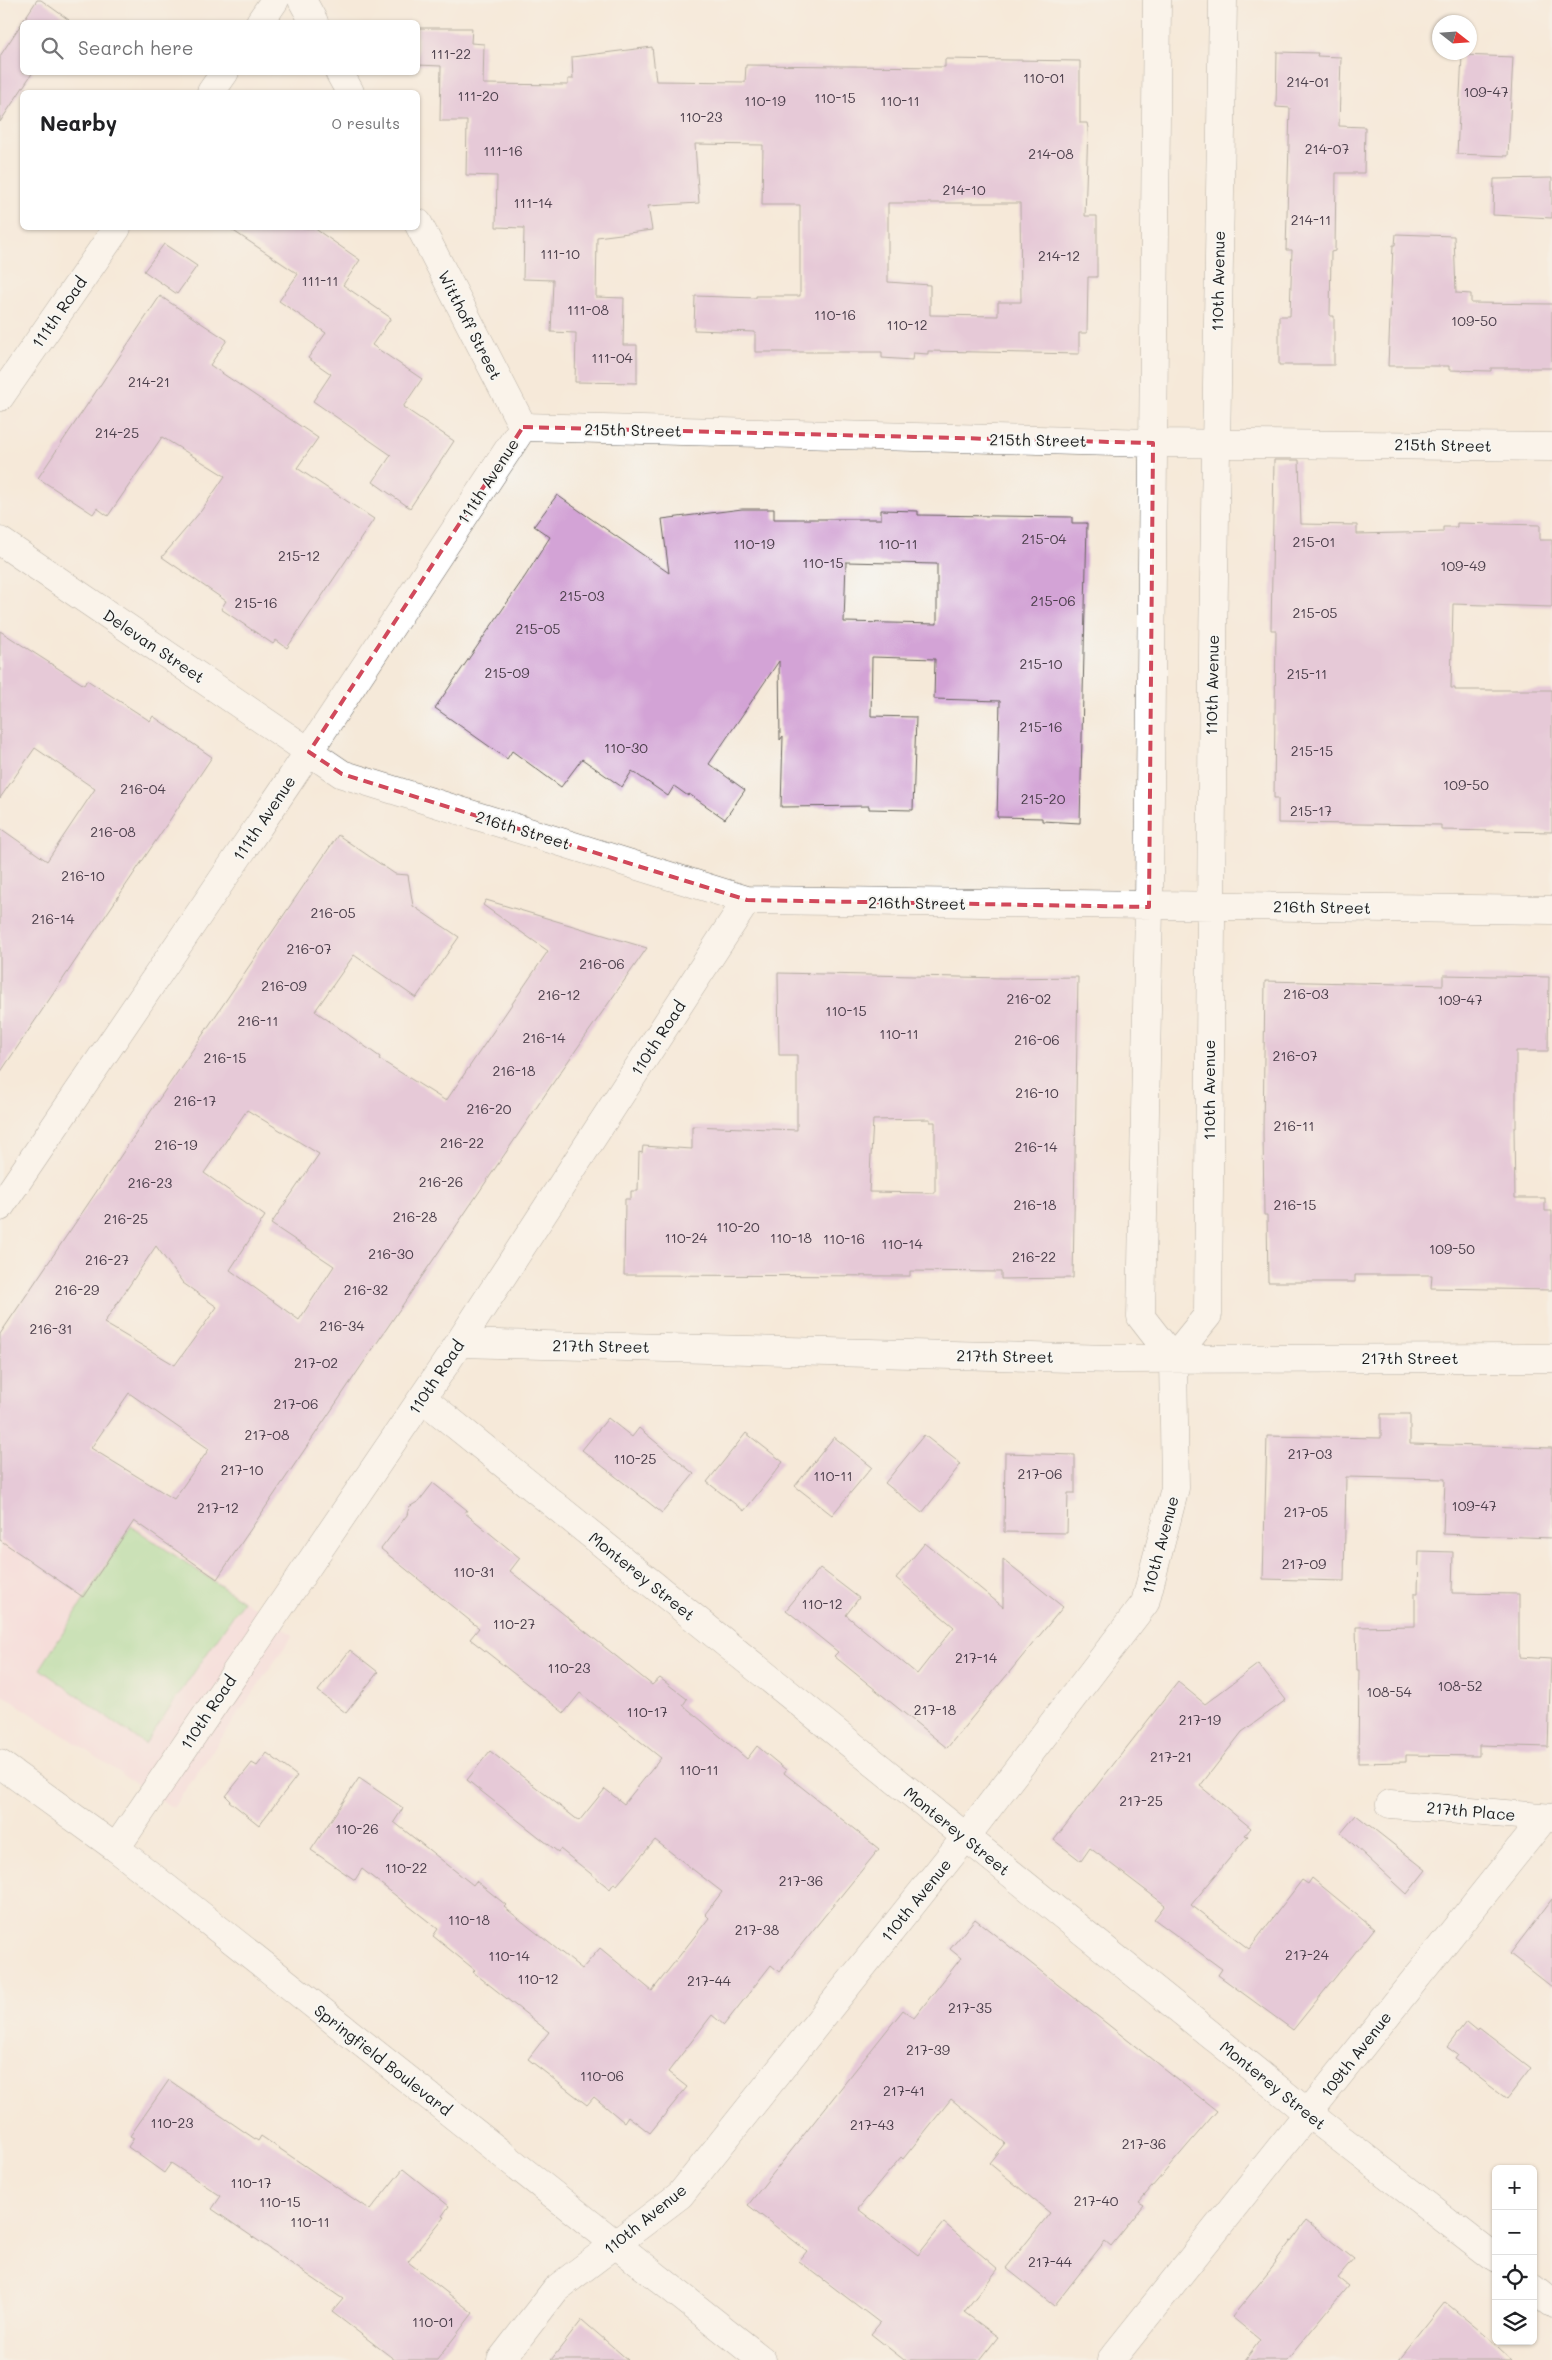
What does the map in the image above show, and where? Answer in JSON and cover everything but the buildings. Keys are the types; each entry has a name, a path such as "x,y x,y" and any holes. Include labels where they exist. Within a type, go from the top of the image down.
{"street":[{"path":"261,20 276,0"},
{"path":"302,0 313,20"},
{"path":"1157,0 1149,907 1141,1317 1173,1358"},
{"name":"110th Avenue","path":"501,2360 556,2289 680,2195 965,1838 1145,1603 1175,1488 1173,1358 1208,1315 1209,906 1214,442 1223,0"},
{"path":"212,90 223,75"},
{"path":"342,75 349,90"},
{"name":"Witthoff Street","path":"420,227 523,427"},
{"name":"111th Road","path":"0,397 117,230"},
{"name":"215th Street","path":"523,427 1153,443 1214,442 1552,447"},
{"name":"111th Avenue","path":"0,1207 309,752 523,427"},
{"name":"Delevan Street","path":"0,541 309,752"},
{"name":"216th Street","path":"309,752 342,774 747,900 1149,907 1552,910"},
{"name":"110th Road","path":"116,1848 459,1343 747,900"},
{"name":"217th Street","path":"459,1343 1113,1359 1552,1358"},
{"name":"Monterey Street","path":"422,1398 1309,2114 1492,2256"},
{"name":"Springfield Boulevard","path":"0,1764 116,1848 762,2360"},
{"name":"217th Place","path":"1390,1804 1548,1818"},
{"name":"109th Avenue","path":"1111,2360 1548,1818"},
{"path":"1537,2291 1552,2302"}],"highlighted area":[{"path":"523,427 1153,443 1149,907 747,900 342,774 309,752"}],"shaded area":[{"path":"0,1429 293,1635 173,1808 0,1693"}],"green space":[{"path":"131,1526 243,1601 145,1744 40,1669"}]}
